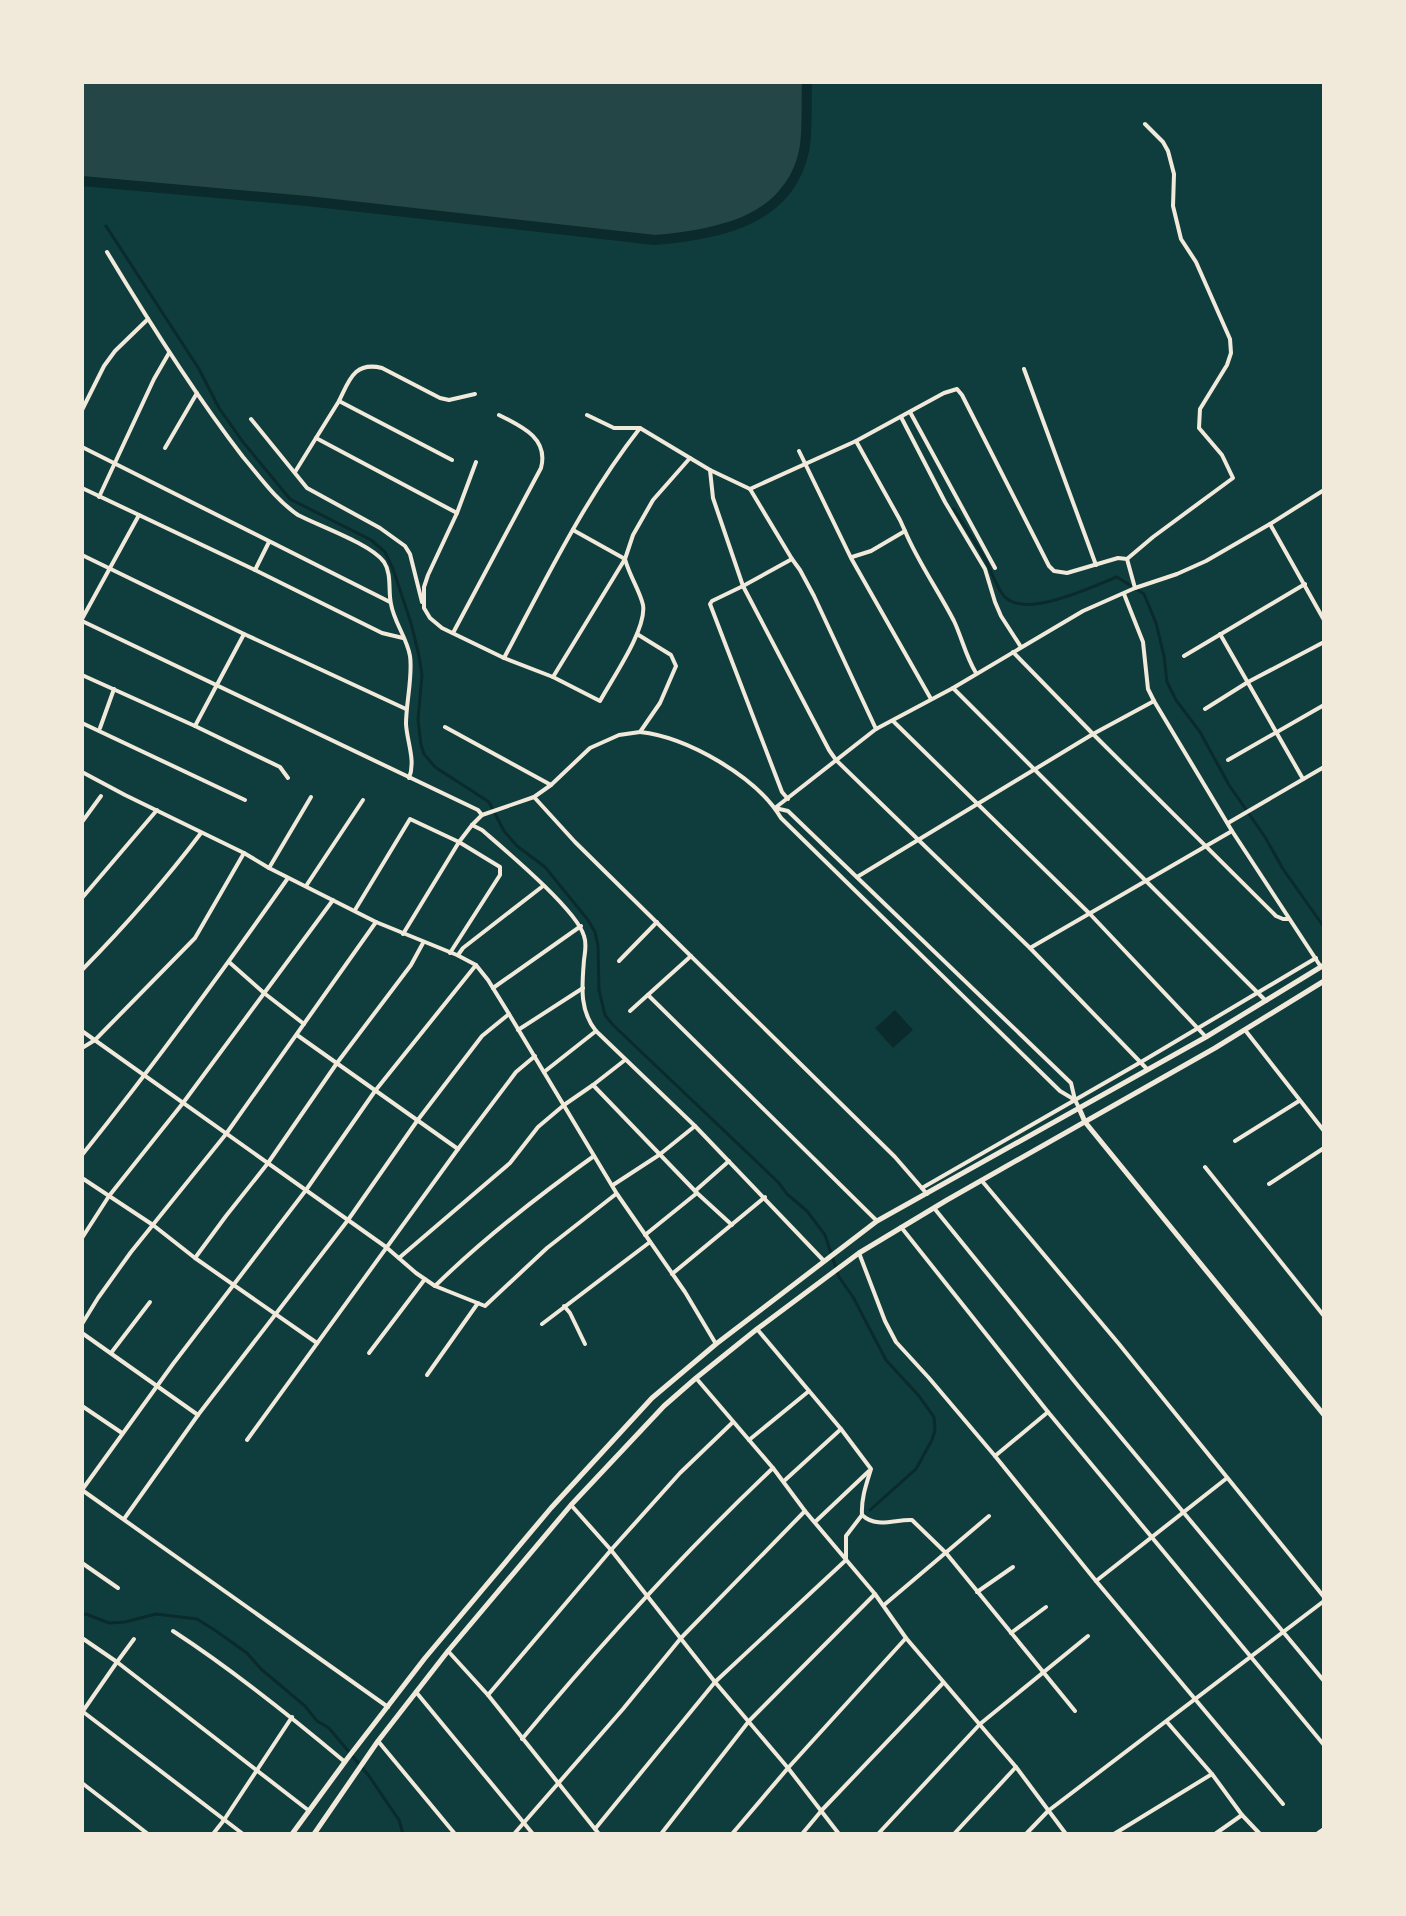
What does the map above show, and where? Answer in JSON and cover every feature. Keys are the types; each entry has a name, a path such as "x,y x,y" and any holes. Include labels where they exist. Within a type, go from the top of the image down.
{"street":[{"path":"750,489 856,441 957,389 1049,566 1060,574 1118,558 1127,559 1233,478 1222,455 1199,428 1200,409 1227,365 1231,353 1230,339 1196,262 1181,239 1173,206 1175,184 1172,160 1163,142 1145,124"},
{"path":"107,252 169,353 257,474 289,509 360,545 384,562 390,582 390,602 410,657 406,709 412,762 409,778"},
{"path":"82,410 104,366 148,319"},
{"path":"99,497 169,353"},
{"path":"295,472 352,376 364,367 373,365 382,368 440,398 449,400 475,394"},
{"path":"1024,369 1096,565"},
{"path":"165,448 197,393"},
{"path":"339,401 452,460"},
{"path":"910,412 995,568"},
{"path":"453,633 543,459 539,443 532,434 499,415"},
{"path":"587,415 614,428 640,428 710,470 750,489 814,596 876,729"},
{"path":"901,417 945,502 985,569 1001,616 1021,647"},
{"path":"251,419 312,492 380,528 405,546 410,554 424,608 436,624 600,701 637,634 644,613 625,559 573,530"},
{"path":"504,658 573,530 640,428"},
{"path":"316,438 457,513"},
{"path":"856,441 953,618 976,673"},
{"path":"82,447 390,602"},
{"path":"799,451 851,558 931,700"},
{"path":"553,677 625,559 633,535 653,500 690,458"},
{"path":"424,608 424,587 428,575 457,513 476,462"},
{"path":"710,470 713,498 743,586 836,760 1030,948 1147,1069"},
{"path":"82,488 382,633 403,638"},
{"path":"775,808 876,729 953,688 1083,611 1206,561 1324,490"},
{"path":"139,515 82,620 478,810 482,815"},
{"path":"1270,524 1324,620"},
{"path":"851,558 871,551 905,531"},
{"path":"255,570 269,542"},
{"path":"82,555 406,709"},
{"path":"788,799 782,792 710,608 712,601 792,559"},
{"path":"1127,559 1135,588"},
{"path":"1184,656 1305,584"},
{"path":"292,1834 425,1658 602,1450 652,1398 716,1344 877,1221 1206,1037 1323,966 1288,919 1154,701 1148,689 1143,642 1124,594"},
{"path":"195,726 244,634"},
{"path":"637,634 671,655 676,666 660,703 640,732"},
{"path":"1220,634 1303,779"},
{"path":"1205,709 1248,682 1324,642"},
{"path":"1013,652 1276,916 1288,919"},
{"path":"82,675 280,767 288,778"},
{"path":"953,688 1266,1001"},
{"path":"99,729 114,689"},
{"path":"857,877 1093,734 1154,701"},
{"path":"1228,760 1324,705"},
{"path":"893,721 1090,914 1206,1037"},
{"path":"82,723 245,800"},
{"path":"445,727 551,785"},
{"path":"403,934 459,842 482,815 534,797 590,748 619,735 640,732 656,734 680,742 725,765 752,786 1060,1091 1075,1100"},
{"path":"1228,823 1324,767"},
{"path":"82,772 376,922 476,965 535,1056 617,1194 716,1344"},
{"path":"82,822 101,796"},
{"path":"269,868 311,797"},
{"path":"534,797 575,842 895,1157 927,1194"},
{"path":"306,886 363,800"},
{"path":"775,808 788,811 1071,1083 1085,1122 1324,1415"},
{"path":"82,898 157,810"},
{"path":"355,910 410,819 459,842 500,867 501,871 450,953"},
{"path":"472,825 482,830 543,886 581,926 586,948 584,1009 596,1031 826,1259"},
{"path":"1030,948 1232,831"},
{"path":"82,970 136,914 201,833"},
{"path":"82,1048 95,1040 195,938 244,853"},
{"path":"82,1155 145,1076 288,878"},
{"path":"457,955 543,886"},
{"path":"82,1238 109,1196 183,1103 333,900"},
{"path":"82,1324 153,1225 226,1134 376,922"},
{"path":"619,961 657,922"},
{"path":"493,988 581,926"},
{"path":"195,1258 268,1163 337,1063 411,965 424,942"},
{"path":"630,1011 691,956"},
{"path":"922,1188 1316,958"},
{"path":"229,962 304,1024"},
{"path":"388,1707 82,1490 306,1190 375,1091 476,965"},
{"path":"314,1834 378,1741 448,1651 571,1505 664,1406 696,1378 856,1255 1324,981"},
{"path":"518,1030 583,988"},
{"path":"648,995 877,1221"},
{"path":"124,1519 198,1415 348,1220 417,1121 482,1036 509,1014"},
{"path":"1245,1030 1324,1131"},
{"path":"82,1031 386,1247 435,1286 485,1306 547,1248 617,1194"},
{"path":"544,1072 596,1031"},
{"path":"297,1035 458,1149"},
{"path":"247,1440 458,1149 516,1072 535,1056"},
{"path":"399,1258 510,1163 538,1127 626,1060"},
{"path":"593,1085 659,1155 732,1225"},
{"path":"1235,1141 1299,1101"},
{"path":"612,1186 659,1155 695,1126"},
{"path":"1269,1184 1324,1148"},
{"path":"435,1286 540,1194 594,1156"},
{"path":"645,1235 729,1161"},
{"path":"1205,1167 1324,1316"},
{"path":"82,1178 317,1343"},
{"path":"982,1181 1119,1344 1324,1599 1284,1633 1048,1811 1026,1834"},
{"path":"672,1274 765,1197"},
{"path":"934,1208 1324,1681"},
{"path":"901,1227 1048,1412 1324,1745"},
{"path":"542,1324 650,1242"},
{"path":"856,1255 896,1342 995,1456 1283,1804"},
{"path":"369,1353 425,1279"},
{"path":"111,1353 150,1302"},
{"path":"427,1375 478,1303"},
{"path":"564,1306 585,1344"},
{"path":"757,1329 871,1469"},
{"path":"82,1333 198,1415"},
{"path":"696,1378 773,1468 943,1683 1016,1767 1066,1834"},
{"path":"748,1441 809,1391"},
{"path":"82,1406 122,1433"},
{"path":"995,1456 1048,1412"},
{"path":"488,1695 680,1473 732,1423"},
{"path":"783,1482 841,1429"},
{"path":"522,1739 647,1595 773,1468"},
{"path":"871,1469 864,1486 862,1515 869,1522 912,1520 946,1553 1075,1711"},
{"path":"815,1522 871,1469"},
{"path":"1096,1581 1227,1478"},
{"path":"571,1505 611,1550 839,1834"},
{"path":"514,1834 681,1638 805,1511"},
{"path":"448,1651 488,1695 597,1832 715,1682 846,1560 846,1536 862,1515"},
{"path":"883,1606 989,1516"},
{"path":"82,1563 118,1588"},
{"path":"977,1592 1013,1567"},
{"path":"661,1834 749,1721 875,1594"},
{"path":"1011,1633 1046,1607"},
{"path":"173,1631 211,1655 346,1760"},
{"path":"878,1834 980,1724 1088,1636"},
{"path":"82,1638 308,1810"},
{"path":"732,1834 906,1638"},
{"path":"134,1639 82,1712 243,1834"},
{"path":"802,1834 943,1683"},
{"path":"416,1692 533,1834"},
{"path":"213,1834 292,1717"},
{"path":"1167,1722 1260,1834"},
{"path":"378,1741 455,1834"},
{"path":"954,1834 1016,1767"},
{"path":"1114,1834 1212,1774"},
{"path":"82,1783 148,1834"},
{"path":"1215,1834 1242,1815"},
{"path":"1317,1834 1324,1829"}],"shaded area":[{"path":"82,82 808,82 800,164 761,213 669,238 82,181"},
{"path":"895,1010 913,1030 893,1048 875,1028"}],"waterway":[{"path":"82,181 307,201 655,240 678,238 747,220 783,194 796,175 804,151 807,82"},
{"path":"106,226 199,369 219,408 290,499 371,540 385,552 411,623 419,656 422,675 418,720 424,754 435,767 489,802 504,831 517,846 545,867 588,920 598,946 599,990 605,1015 807,1211 825,1235 839,1277 886,1360 934,1417 932,1440 916,1469 870,1510"},
{"path":"954,509 1001,593 1014,602 1043,603 1117,577 1144,594 1156,623 1167,682 1176,700 1200,732 1229,785 1283,869 1324,927"},
{"path":"82,1615 109,1623 156,1614 197,1619 216,1631 247,1653 317,1721 329,1728 369,1776 399,1820 403,1834"}]}
